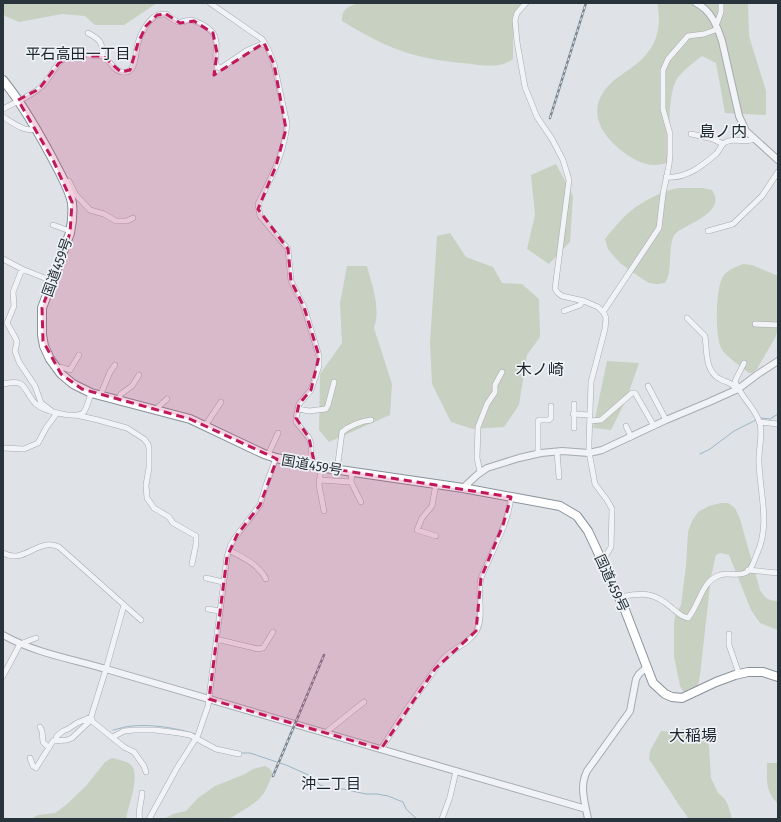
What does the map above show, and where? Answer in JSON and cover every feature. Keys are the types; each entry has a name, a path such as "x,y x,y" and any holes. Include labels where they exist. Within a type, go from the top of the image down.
{"highway":[{"name":"国道459号","path":"3,80 18,100 36,129 64,182 72,202 72,222 70,231 42,308 41,326 44,346 50,359 57,369 72,384 100,396 156,409 190,419 268,456 337,470 463,488 560,506 577,516 588,531 619,597 647,667 656,686 665,694 672,697 682,698 716,682 748,672 763,672 778,677"}],"street":[{"path":"210,3 258,35 268,49 274,64 286,124 282,150 258,204 258,209 260,216 288,249 291,281 301,298 319,361 311,390 299,404 296,422 309,438 311,444 311,455 318,466 320,494 324,511"},
{"path":"526,3 517,13 515,20 521,70 525,88 537,117 563,160 569,180 555,289 562,296 583,301 598,307 605,315 606,323 591,382 589,452 595,484 612,509 611,547 602,562"},
{"path":"696,3 706,10 717,27 722,40 739,116 746,130 778,160"},
{"path":"603,312 659,228 666,177 670,165 670,134 663,108 663,70 668,59 685,38 688,36 704,34 717,27 722,3"},
{"path":"88,33 99,39 101,42 103,56 115,69 121,72 127,72 130,70 135,61 138,43 146,26 153,17 157,15 166,14 180,23 189,20 194,21 213,33 217,53 217,67 221,68 246,51 264,43"},
{"path":"3,109 39,89 47,82 64,58 69,56 103,56"},
{"path":"3,117 23,128 33,130 36,129"},
{"path":"690,134 713,139 723,144"},
{"path":"666,177 680,177 692,171 717,153 723,144 729,140 748,141 754,139"},
{"path":"708,231 732,224 762,196 778,172"},
{"path":"64,182 68,181 70,183 76,195 90,210 104,214 116,221 127,221 133,218"},
{"path":"54,224 70,231"},
{"path":"3,259 22,269 52,281"},
{"path":"22,269 13,292 14,306 7,323 17,342 15,351 19,362 35,386 41,402 55,412"},
{"path":"564,310 580,305 583,301"},
{"path":"619,597 636,594 650,594 665,601 679,614 688,618 694,610 709,581 720,574 739,574 748,570 760,548 765,525 759,462 761,438 759,422 734,385 730,382 720,380 713,374 706,352 705,336 687,318"},
{"path":"755,324 778,324"},
{"path":"57,369 61,367 70,370 78,355"},
{"path":"463,488 480,472 487,468 519,458 557,452 589,452 602,450 737,389 778,361"},
{"path":"737,389 735,381 744,363"},
{"path":"100,396 110,372 115,365"},
{"path":"480,472 477,458 478,427 487,404 495,392 495,385 502,372"},
{"path":"118,400 121,394 132,386 139,375"},
{"path":"3,384 11,382 19,383 38,406 55,412 76,415 127,428 147,442 149,449 149,468 146,485 147,498 154,508 169,516 173,523 196,536 192,564"},
{"path":"298,409 309,411 326,409 334,382"},
{"path":"648,386 666,420"},
{"path":"76,415 82,414 85,410 91,393"},
{"path":"590,421 600,420 632,393 635,393 654,426"},
{"path":"156,409 167,399"},
{"path":"206,426 221,402"},
{"path":"574,404 574,428"},
{"path":"538,454 538,421 549,420 550,406"},
{"path":"3,448 24,449 38,443 55,412"},
{"path":"573,414 590,414"},
{"path":"337,470 342,432 361,422 371,420"},
{"path":"759,422 778,424"},
{"path":"626,426 631,437"},
{"path":"268,456 278,433"},
{"path":"557,452 559,477"},
{"path":"149,819 200,730 209,699 223,582 229,550 242,526 260,504 276,458"},
{"path":"352,472 351,482 362,502"},
{"path":"319,480 351,482"},
{"path":"436,484 432,506 422,518 417,530 436,536"},
{"path":"381,749 401,716 435,669 445,657 472,636 476,631 479,623 479,585 503,525 511,497"},
{"path":"3,553 11,556 18,556 42,545 56,546 62,549 141,620"},
{"path":"229,550 250,561 259,569 266,579"},
{"path":"748,570 778,573"},
{"path":"206,578 223,582"},
{"path":"55,741 72,738 91,718 124,605"},
{"path":"208,609 219,612"},
{"path":"216,639 263,648 273,632"},
{"path":"729,634 729,646 739,674"},
{"path":"3,635 20,644 586,809"},
{"path":"3,676 20,644 36,638"},
{"path":"588,819 582,790 583,779 587,771 630,711 636,679 647,667"},
{"path":"326,733 364,702"},
{"path":"91,718 124,747 134,752 144,766 146,772"},
{"path":"30,758 33,766 36,768 53,741 55,741 57,736 63,730 91,718"},
{"path":"40,727 43,742 49,748"},
{"path":"113,737 124,731 155,730 190,735 216,749 239,754"},
{"path":"442,819 450,796 456,771"},
{"path":"140,819 138,815 142,805 142,793"}],"highlighted area":[{"path":"166,14 180,23 194,21 213,33 217,53 214,75 264,43 274,64 286,129 276,166 258,209 288,249 291,281 304,307 319,356 311,390 299,404 296,418 309,438 315,466 511,497 503,525 481,578 476,631 435,669 381,749 209,699 227,557 237,535 260,505 277,459 190,419 82,389 61,374 43,341 42,308 70,233 72,202 53,160 18,100 39,89 59,63 69,56 103,56 121,72 130,70 138,43 146,26 157,15"}],"green space":[{"path":"3,3 157,3 124,25 95,25 85,16 62,14 19,22 5,16 3,13"},
{"path":"358,3 522,3 513,37 513,59 504,64 493,66 449,62 419,56 393,48 358,31 342,21 344,11"},
{"path":"657,3 748,3 749,36 766,91 766,115 725,113 716,63 702,56 678,77 674,85 670,106 671,161 654,165 645,164 636,160 625,153 607,137 601,127 598,116 598,105 602,94 611,83 640,61 652,47 657,35 659,22"},
{"path":"556,164 573,196 570,242 549,264 527,249 535,215 531,175"},
{"path":"679,188 702,188 712,190 715,198 714,205 703,217 680,230 673,237 669,274 665,283 649,283 620,263 608,249 605,239 630,211 650,198"},
{"path":"450,233 466,257 493,267 502,283 522,284 539,299 540,337 527,355 519,405 504,427 473,429 451,422 432,384 430,343 437,236"},
{"path":"743,264 752,265 778,276 778,327 776,336 757,369 752,373 749,373 723,351 719,342 717,322 719,289 721,281 728,271"},
{"path":"347,266 367,266 377,313 374,328 392,384 390,415 329,442 319,430 320,374 342,343 340,303"},
{"path":"607,361 639,363 626,400 611,430 593,428"},
{"path":"728,503 735,508 740,519 760,590 767,598 778,601 778,630 760,623 751,610 729,555 720,553 716,555 711,577 698,685 694,691 687,693 683,691 680,686 674,656 674,624 675,616 681,605 686,566 688,532 692,521 698,512 709,506"},
{"path":"689,726 702,731 705,736 709,746 711,778 718,793 724,798 728,805 732,819 689,819 649,759 650,751 661,731 677,732"},
{"path":"112,758 128,763 132,766 134,771 135,778 133,792 126,819 31,819 38,815 55,813 66,805 86,786 105,762"},
{"path":"767,763 778,763 778,804 769,790 767,780"},
{"path":"265,766 270,769 272,775 264,793 250,806 229,819 164,819 173,814 186,811 198,798 215,786 245,774 253,769"}],"waterway":[{"path":"761,418 770,419 778,414"},
{"path":"700,454 710,449 734,431 756,420"},
{"path":"113,730 130,726 156,726 172,728 195,734"},
{"path":"242,753 250,753 286,765 313,777 320,785 329,788 388,796 403,802 406,809 417,819"}],"railway":[{"path":"550,118 586,3"},
{"path":"273,776 324,655"}],"district":[{"name":"平石高田一丁目","path":"78,54"},
{"name":"島ノ内","path":"723,131"},
{"name":"木ノ崎","path":"540,369"},
{"name":"大稲場","path":"693,735"},
{"name":"沖二丁目","path":"331,784"}]}
